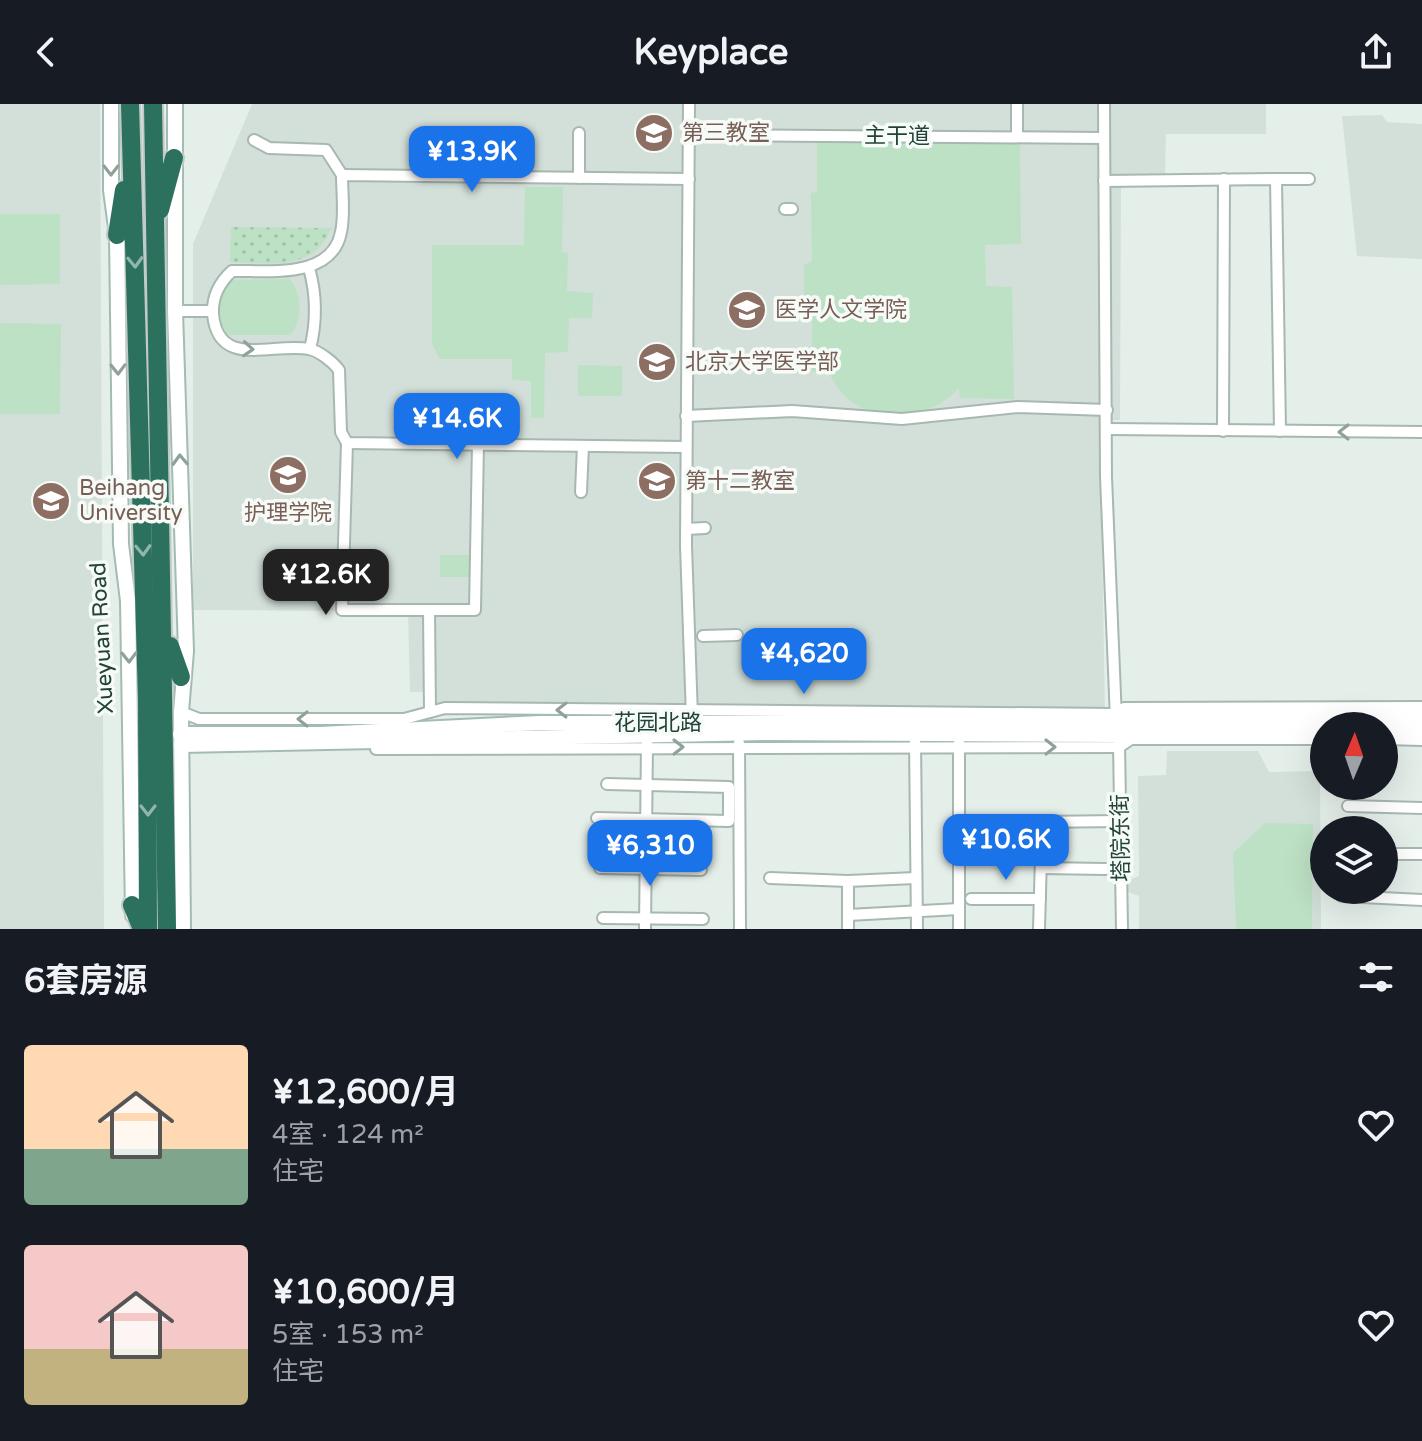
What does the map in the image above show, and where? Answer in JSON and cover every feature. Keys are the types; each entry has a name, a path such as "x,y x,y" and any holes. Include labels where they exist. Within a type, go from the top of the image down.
{"highway":[{"name":"Xueyuan Road","path":"130,104 147,700 148,929"},
{"path":"153,104 156,224 153,261 165,631 167,929"},
{"path":"117,235 130,156"},
{"path":"156,224 174,158"},
{"path":"165,631 181,677"},
{"path":"167,887 181,865"},
{"path":"132,905 142,929"}],"street":[{"name":"Xueyuan Road","path":"111,104 111,190 117,235 121,544 128,601 133,929"},
{"path":"175,104 175,311 186,651 181,677 180,739 183,929"},
{"path":"181,712 199,719 404,719 445,708 692,717 686,529 689,104"},
{"path":"1017,104 1017,137"},
{"name":"塔院东街","path":"1104,104 1107,429 1122,929"},
{"path":"579,133 579,178"},
{"name":"主干道","path":"689,135 1104,138"},
{"path":"254,140 269,148 326,150 342,175 341,234 336,245 309,268 232,271 218,287 213,311 215,330 224,342 238,350 310,349 339,370 341,432 347,443 342,610 475,610 478,444"},
{"path":"342,175 689,179"},
{"path":"1223,431 1224,179"},
{"path":"1276,179 1280,431"},
{"path":"1104,181 1309,179"},
{"path":"309,268 315,287 316,325 310,349"},
{"path":"175,311 213,311"},
{"path":"686,416 792,411 902,419 1018,407 1107,410"},
{"path":"447,410 447,444"},
{"path":"1107,429 1422,432"},
{"path":"347,443 686,447"},
{"path":"581,492 583,446"},
{"path":"686,529 705,528"},
{"path":"429,610 430,712"},
{"path":"703,636 737,635"},
{"path":"1310,739 1131,739 1117,730 1124,708 1422,707"},
{"name":"花园北路","path":"180,739 692,717 1117,730 1129,717 1422,716"},
{"name":"花园北路","path":"180,739 959,741 1129,729 1310,728"},
{"path":"1398,728 1422,728"},
{"path":"1398,739 1422,740"},
{"path":"915,740 917,929"},
{"path":"739,741 740,929"},
{"path":"959,741 959,929"},
{"path":"376,749 647,742 645,925"},
{"path":"597,818 646,822 729,821 729,787 607,784"},
{"path":"1348,806 1422,808"},
{"path":"959,823 1120,821"},
{"path":"1032,824 1041,868 1039,929"},
{"path":"1398,854 1422,854"},
{"path":"600,868 701,870"},
{"path":"1041,868 1106,869"},
{"path":"770,878 848,881 915,878"},
{"path":"848,881 848,929"},
{"path":"971,899 1040,899"},
{"path":"1398,899 1422,900"},
{"path":"848,915 959,909"},
{"path":"603,918 645,925 703,919"}],"shaded area":[{"name":"Beihang University","path":"0,104 100,104 104,929 0,929"},
{"name":"北京大学医学部","path":"252,104 1266,104 1266,134 1166,134 1165,174 1121,175 1120,420 1100,420 1105,712 703,705 424,707 424,692 410,692 408,611 193,610 193,244"},
{"path":"1382,115 1387,122 1422,124 1422,259 1357,256 1342,116"},
{"path":"1167,751 1258,751 1269,772 1310,771 1310,800 1320,800 1320,816 1310,816 1310,904 1321,904 1321,929 1139,929 1139,896 1125,891 1124,882 1139,876 1138,776 1166,775"}],"green space":[{"path":"817,143 1020,144 1021,244 985,245 986,286 1012,287 1014,399 960,398 959,388 936,406 922,411 894,415 879,413 848,399 828,372 812,372 812,301 804,297 804,265 812,261 811,193 817,192"},
{"path":"525,187 563,187 562,252 568,253 567,291 593,293 592,318 569,318 568,352 545,353 544,418 531,418 531,381 512,380 512,359 440,359 432,344 432,245 524,245"},
{"path":"0,214 60,214 60,284 0,285"},
{"path":"231,227 331,228 324,242 302,258 289,262 260,263 230,262"},
{"path":"290,279 297,292 299,315 290,335 227,335 220,308 229,280"},
{"path":"0,323 61,324 60,414 0,414"},
{"path":"578,365 622,366 622,396 578,396"},
{"path":"440,555 472,555 472,577 440,577"},
{"path":"1265,823 1310,824 1312,929 1236,929 1233,853"}],"place":[{"name":"第三教室","path":"654,133"},
{"name":"医学人文学院","path":"747,310"},
{"name":"北京大学医学部","path":"657,362"},
{"name":"护理学院","path":"288,475"},
{"name":"第十二教室","path":"657,481"},
{"name":"Beihang University","path":"51,501"}]}
